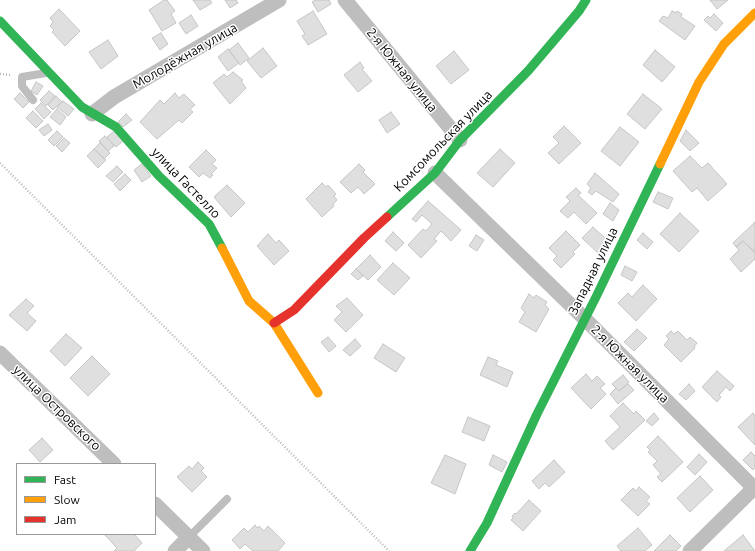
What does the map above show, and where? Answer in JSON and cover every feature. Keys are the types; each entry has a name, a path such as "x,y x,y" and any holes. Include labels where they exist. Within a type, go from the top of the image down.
{"street":[{"name":"Молодёжная улица","path":"92,114 114,97 279,0"},
{"name":"2-я Южная улица","path":"345,0 460,140"},
{"name":"Комсомольская улица","path":"274,323 294,310 364,238 435,173 460,140 528,72 579,11 586,0"},
{"name":"Западная улица","path":"470,551 487,523 537,414 699,82 724,44 755,14"},
{"name":"улица Гастелло","path":"0,21 82,108 116,127 159,176 209,224 218,238 242,290 249,301 274,323 318,393"},
{"name":"2-я Южная улица","path":"435,173 755,488"},
{"name":"улица Островского","path":"0,353 113,463"},
{"path":"690,551 755,488"},
{"path":"156,505 203,551"},
{"path":"176,551 189,537"}],"lane":[{"path":"33,100 22,86 22,77 49,73"},
{"path":"189,537 227,499"}],"path":[{"path":"0,163 389,551"}],"building":[{"path":"164,0 167,0 175,11 171,14 176,23 162,31 149,10"},
{"path":"193,0 210,0 212,3 200,10"},
{"path":"225,0 236,0 238,3 230,8"},
{"path":"315,0 329,0 331,4 318,12 312,2"},
{"path":"710,0 728,0 717,9"},
{"path":"59,9 80,31 65,46 52,32 54,30 50,26 53,22 50,18"},
{"path":"313,11 327,34 308,45 302,36 305,34 297,21"},
{"path":"672,11 676,13 677,11 682,14 681,17 695,26 685,40 659,21 663,16 668,18"},
{"path":"714,14 723,23 716,31 704,20 708,16 710,18"},
{"path":"191,15 198,26 186,34 179,23"},
{"path":"161,33 168,44 160,50 152,38"},
{"path":"108,40 118,56 101,69 89,52"},
{"path":"238,43 249,58 240,65 229,50"},
{"path":"263,48 277,66 261,78 247,61"},
{"path":"228,49 239,63 228,71 218,57"},
{"path":"655,50 675,67 662,82 643,65"},
{"path":"454,51 469,70 451,84 436,66"},
{"path":"360,62 364,68 362,69 372,81 358,92 344,75"},
{"path":"233,72 243,80 241,81 246,88 230,104 213,83 224,74 227,77"},
{"path":"36,82 43,86 37,95 31,91"},
{"path":"49,91 55,96 46,106 40,100"},
{"path":"20,93 29,102 23,108 14,99"},
{"path":"175,93 179,98 184,94 195,105 190,109 193,112 182,123 179,120 157,139 140,122 160,100 164,104"},
{"path":"643,94 662,109 645,129 627,114"},
{"path":"56,96 62,102 53,110 48,105"},
{"path":"63,101 74,109 68,116 57,107"},
{"path":"41,103 51,112 44,119 35,109"},
{"path":"57,109 66,117 60,125 50,117"},
{"path":"33,111 43,121 36,128 26,118"},
{"path":"391,112 400,124 387,133 379,120"},
{"path":"126,114 132,120 123,127 118,122"},
{"path":"48,124 52,130 44,136 39,130"},
{"path":"564,126 581,143 559,164 548,153 559,143 553,137"},
{"path":"620,127 639,142 620,166 601,151"},
{"path":"686,130 699,143 690,151 680,141"},
{"path":"57,131 63,137 54,146 48,140"},
{"path":"114,131 123,141 116,147 107,137"},
{"path":"105,136 114,146 108,151 99,141"},
{"path":"64,138 70,143 62,152 56,146"},
{"path":"100,143 110,153 104,159 94,149"},
{"path":"94,149 106,160 98,168 87,156"},
{"path":"500,149 515,163 493,187 477,173"},
{"path":"206,150 216,160 212,164 217,168 211,174 213,175 210,178 203,173 199,177 189,167"},
{"path":"690,156 702,168 708,163 727,184 708,201 697,188 692,192 673,171"},
{"path":"142,164 151,176 142,182 134,170"},
{"path":"359,164 365,170 363,172 375,184 364,194 358,187 351,193 340,182"},
{"path":"117,166 123,172 113,182 106,176"},
{"path":"595,173 619,194 613,202 596,191 592,195 588,192 591,188 587,184"},
{"path":"125,174 131,180 120,191 114,184"},
{"path":"322,183 326,187 328,185 336,194 334,196 337,200 333,204 334,206 322,217 306,199"},
{"path":"227,185 245,203 231,217 214,197"},
{"path":"576,188 581,193 578,195 597,213 586,224 574,212 568,218 560,211 570,201 566,197"},
{"path":"658,192 673,198 668,209 653,202"},
{"path":"428,201 461,230 451,241 441,231 434,239 437,241 421,258 408,245 423,229 426,231 432,224 422,215 416,222 412,219"},
{"path":"610,203 619,210 613,221 603,214"},
{"path":"680,213 699,231 679,252 660,234"},
{"path":"755,222 755,252 743,241 736,247 733,243"},
{"path":"593,227 606,239 598,253 582,238"},
{"path":"566,231 580,245 573,252 575,254 561,268 553,260 557,256 549,248"},
{"path":"393,232 404,243 396,251 385,241"},
{"path":"643,233 653,242 647,249 637,240"},
{"path":"268,234 276,243 279,240 289,251 274,265 257,246"},
{"path":"476,235 484,240 477,251 469,246"},
{"path":"743,241 755,253 755,259 741,272 730,259 739,250 736,247"},
{"path":"370,255 381,267 368,280 356,269"},
{"path":"393,263 410,278 394,295 377,280"},
{"path":"625,266 637,272 632,281 621,275"},
{"path":"356,269 363,276 358,280 351,274"},
{"path":"643,285 657,299 636,321 618,303 628,293 632,297"},
{"path":"529,294 534,298 536,295 547,302 545,305 549,309 536,332 519,322 525,312 521,308"},
{"path":"347,298 363,315 346,332 334,320 342,312 336,306"},
{"path":"26,299 34,306 27,313 36,321 27,331 9,315"},
{"path":"637,329 647,338 634,351 624,342"},
{"path":"671,331 674,334 678,331 687,340 690,337 697,343 694,347 695,348 681,362 664,345 669,339 666,336"},
{"path":"66,334 82,348 65,366 50,351"},
{"path":"328,337 336,346 329,352 321,342"},
{"path":"355,339 361,346 350,356 343,350"},
{"path":"383,344 405,358 396,372 374,358"},
{"path":"92,356 110,374 88,396 70,378"},
{"path":"488,357 498,361 496,365 513,372 507,387 480,375"},
{"path":"717,371 734,386 730,391 726,387 719,395 721,397 717,402 702,387"},
{"path":"586,374 592,381 597,376 605,384 600,388 606,394 591,409 571,388"},
{"path":"623,375 629,382 619,391 612,384"},
{"path":"628,384 634,390 618,404 610,394 616,388 619,391"},
{"path":"689,384 695,391 686,400 679,394"},
{"path":"623,403 634,414 636,411 645,420 613,450 605,441 620,427 610,416"},
{"path":"654,413 659,419 652,426 646,421"},
{"path":"753,413 755,416 755,445 738,427"},
{"path":"468,417 490,426 484,441 462,432"},
{"path":"658,436 683,462 662,482 657,477 661,474 653,465 657,461 648,452 650,450 647,447"},
{"path":"42,438 53,450 40,462 29,450"},
{"path":"751,452 755,456 755,468 753,470 743,460"},
{"path":"699,454 707,462 695,475 687,467"},
{"path":"445,455 466,464 455,494 431,483"},
{"path":"493,455 507,462 502,472 489,465"},
{"path":"554,460 565,472 549,487 545,483 539,489 532,481"},
{"path":"198,462 204,468 201,471 207,477 192,492 177,477 189,466 192,469"},
{"path":"700,476 713,490 690,512 677,498"},
{"path":"639,487 650,497 646,501 650,504 638,516 621,500 633,488 636,491"},
{"path":"529,500 541,511 523,531 511,520 513,518 512,516 515,513 516,514"},
{"path":"255,525 257,528 259,526 264,531 268,526 285,543 278,551 253,551 245,544 240,549 232,540 244,528 248,532"},
{"path":"638,528 652,545 645,551 621,551 617,546"},
{"path":"105,535 135,535 142,543 134,551 114,551 117,548"},
{"path":"670,535 681,546 676,551 654,551"},
{"path":"743,535 755,551 724,551"}],"traffic: fast":[{"path":"387,217 435,173 460,140 528,71 579,11 586,0"},
{"path":"0,21 82,107 116,127 159,176 209,224 222,248"},
{"path":"470,551 487,523 537,414 596,297 660,164"}],"traffic: slow":[{"path":"660,164 699,82 724,44 755,13"},
{"path":"222,248 249,301 274,323 318,393"}],"traffic: jam":[{"path":"274,323 294,310 364,238 387,217"}]}
